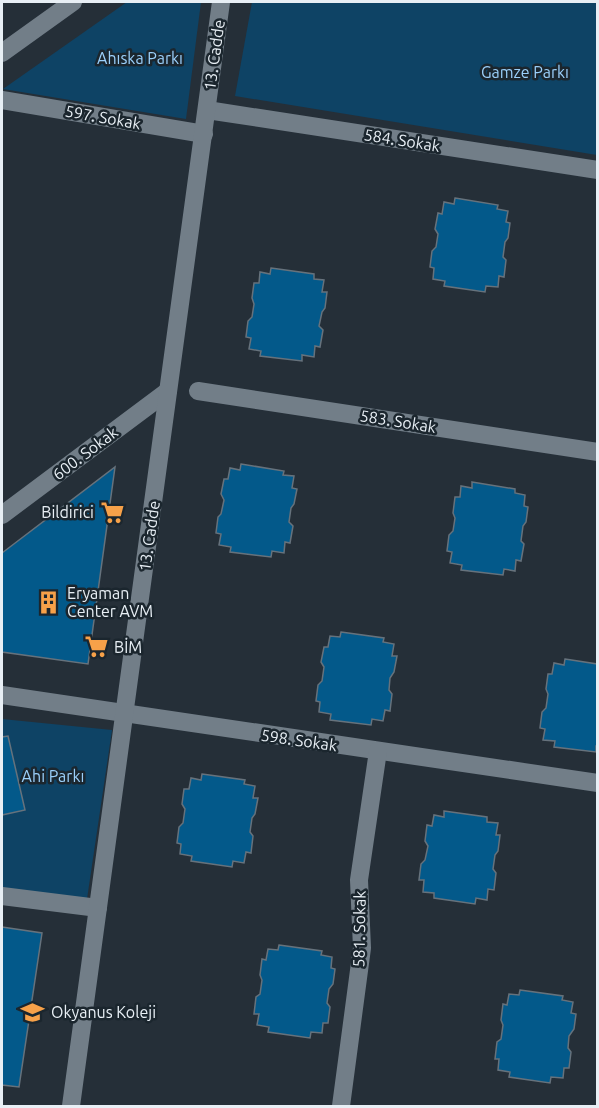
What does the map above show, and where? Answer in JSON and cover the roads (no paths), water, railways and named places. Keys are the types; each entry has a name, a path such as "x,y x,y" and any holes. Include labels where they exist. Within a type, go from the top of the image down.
{"street":[{"path":"2,53 73,2"},
{"name":"13. Cadde","path":"71,1107 221,2"},
{"name":"597. Sokak","path":"2,100 204,134"},
{"name":"584. Sokak","path":"207,110 597,170"},
{"name":"600. Sokak","path":"2,515 168,390"},
{"name":"583. Sokak","path":"198,391 597,452"},
{"name":"598. Sokak","path":"2,695 597,783"},
{"name":"581. Sokak","path":"341,1107 362,948 359,880 378,751"},
{"path":"2,896 98,908"}],"place":[{"name":"Bildirici","path":"112,512"},
{"name":"Eryaman Center AVM","path":"49,602"},
{"name":"BİM","path":"96,647"},
{"name":"Okyanus Koleji","path":"33,1012"}],"park label":[{"name":"Ahıska Parkı","path":"140,58"},
{"name":"Gamze Parkı","path":"525,72"},
{"name":"Ahi Parkı","path":"53,776"}]}
